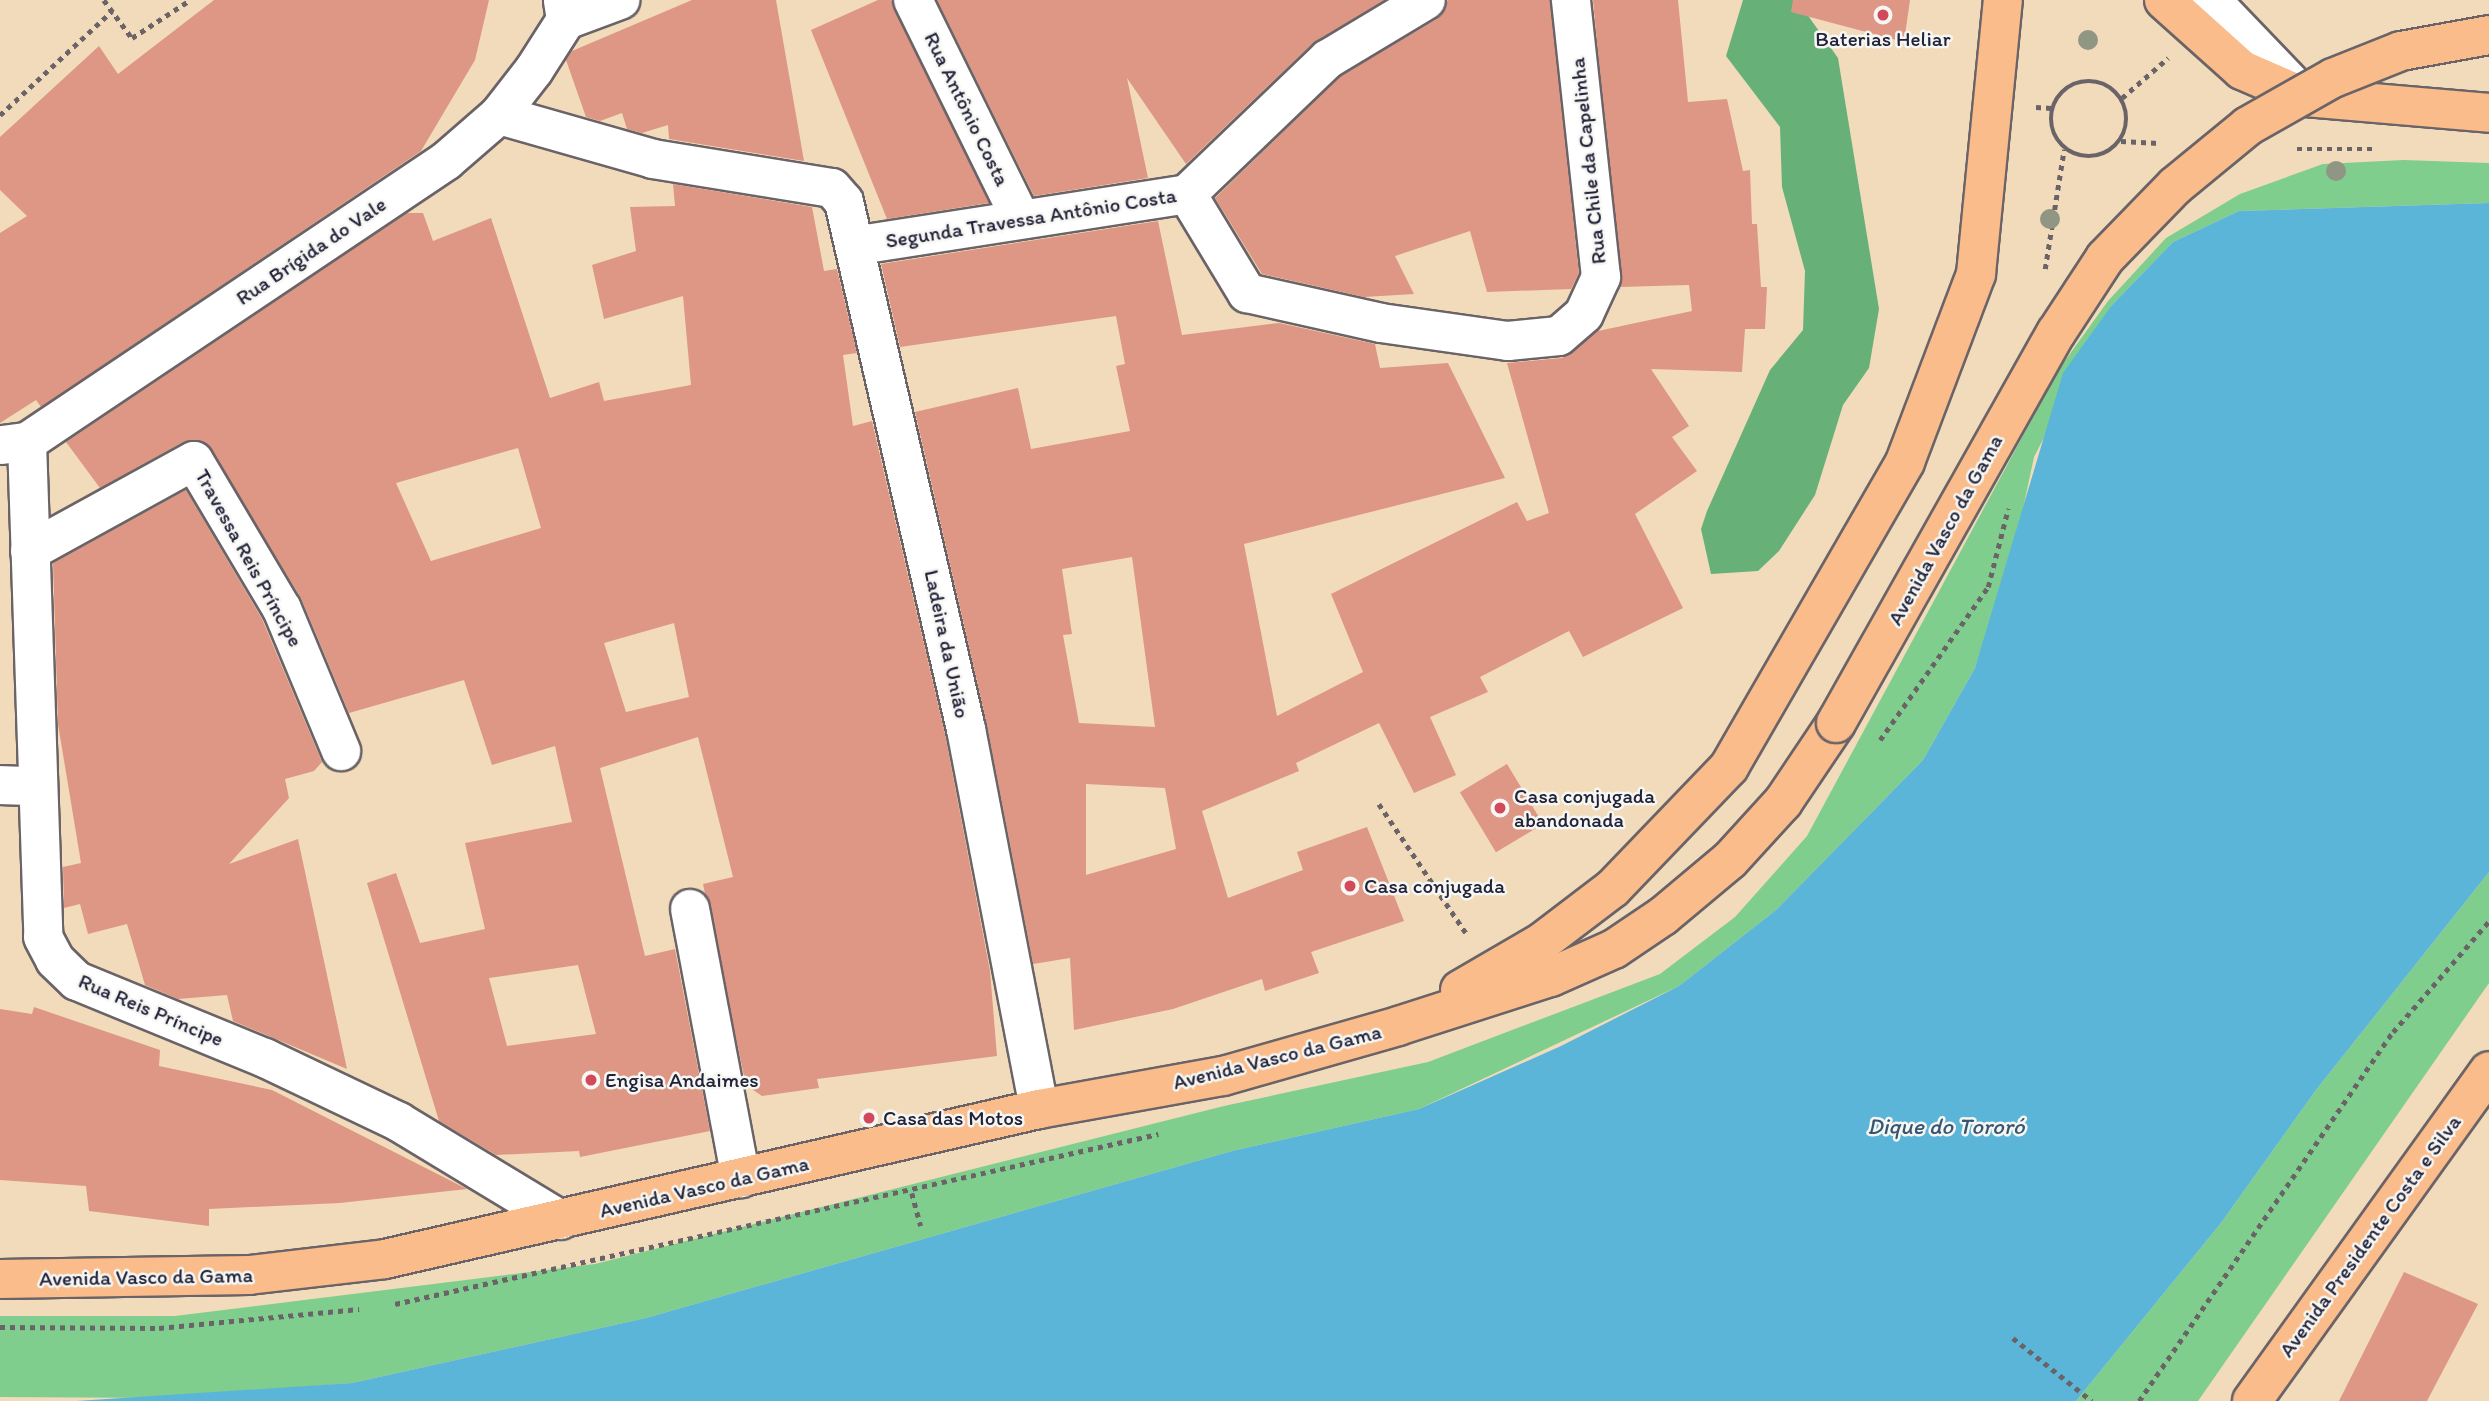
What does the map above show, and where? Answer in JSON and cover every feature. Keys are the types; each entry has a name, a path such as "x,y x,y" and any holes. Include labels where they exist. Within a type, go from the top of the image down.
{"main road":[{"name":"Avenida Vasco da Gama","path":"1398,1026 1542,942 1613,888 1730,767 1780,687 1905,463 1951,354 1976,274 1987,207 2003,0"},
{"path":"2164,0 2196,35 2242,70 2304,97 2489,113"},
{"name":"Avenida Vasco da Gama","path":"0,1279 249,1275 386,1259 1039,1109 1223,1076 1398,1026 1551,977 1614,949 1663,916 1730,860 1783,802 1836,723 2056,333 2105,258 2175,186 2248,126 2333,78 2401,51 2489,35"},
{"name":"Avenida Presidente Costa e Silva","path":"2252,1401 2489,1072"}],"street":[{"path":"564,10 620,0"},
{"name":"Rua Antônio Costa","path":"913,0 1020,217"},
{"name":"Segunda Travessa Antônio Costa","path":"859,244 1020,217 1186,194 1328,59 1426,0"},
{"name":"Rua Chile da Capelinha","path":"1186,194 1247,293 1381,323 1508,341 1559,336 1584,314 1601,277 1571,0"},
{"path":"2211,0 2304,97"},
{"name":"Rua Brígida do Vale","path":"13,443 446,161 499,115 564,10"},
{"name":"Ladeira da União","path":"499,115 653,159 832,188 844,202 859,244 966,729 1039,1109"},
{"name":"Rua Reis Príncipe","path":"13,443 30,551 18,785 43,937 54,960 77,981 265,1058 399,1122 561,1220"},
{"name":"Travessa Reis Príncipe","path":"30,551 194,461 282,609 341,751"},
{"path":"690,909 741,1178"}],"path":[{"path":"104,0 132,38 190,0"},
{"path":"0,115 112,10"},
{"path":"2122,99 2196,35"},
{"path":"2043,285 2064,149 2050,119 2066,87 2102,83 2122,99 2128,120 2112,150 2088,158 2064,149"},
{"path":"2291,149 2383,149"},
{"path":"1874,747 1988,587 2009,503"},
{"path":"1379,804 1476,948"},
{"path":"2139,1401 2393,1032 2489,921"},
{"path":"595,1264 1167,1132"},
{"path":"912,1193 920,1226"},
{"path":"2013,1338 2092,1401"}],"green space":[{"path":"1743,0 1797,0 1838,58 1879,309 1869,368 1843,405 1815,495 1779,551 1758,571 1711,574 1701,529 1707,511 1770,370 1803,330 1805,271 1782,187 1780,127 1726,56"},
{"path":"2404,160 2489,163 2489,203 2239,211 2173,242 2112,305 2034,457 2012,560 1975,668 1923,760 1776,910 1679,986 1419,1109 1232,1151 646,1318 352,1383 169,1398 0,1397 0,1316 175,1316 595,1264 1224,1106 1428,1062 1660,974 1735,917 1807,836 2059,369 2108,301 2166,238 2240,194 2323,164"},
{"path":"2489,872 2489,983 2198,1401 2076,1401 2221,1223 2316,1090"}],"water":[{"name":"Dique do Tororó","path":"2489,203 2489,872 2316,1090 2221,1223 2076,1401 76,1401 352,1383 646,1318 1232,1151 1419,1109 1561,1046 1679,986 1776,910 1923,760 1975,668 2063,373 2112,305 2173,242 2239,211"}],"building":[{"path":"214,0 489,0 475,60 421,151 41,407 36,400 0,423 0,233 27,216 0,190 0,137 99,46 118,74"},
{"path":"692,0 776,0 804,161 669,139 668,125 642,133 627,129 622,113 600,121 586,117 566,60 572,51"},
{"path":"878,0 891,0 989,203 887,219 811,30"},
{"path":"937,0 1384,0 1313,43 1186,164 1127,78 1148,178 1034,196"},
{"path":"1448,0 1550,0 1579,273 1571,289 1487,292 1470,231 1395,256 1414,294 1364,297 1262,274 1215,198 1341,76 1437,19"},
{"path":"1593,0 1678,0 1688,102 1727,99 1743,171 1750,170 1752,224 1757,224 1761,287 1767,287 1765,329 1745,329 1742,372 1651,369 1689,426 1672,437 1697,471 1635,514 1683,608 1583,657 1569,631 1480,677 1488,692 1430,717 1456,775 1414,793 1379,723 1296,763 1299,771 1202,811 1228,898 1303,870 1297,852 1367,827 1404,921 1311,952 1319,973 1265,991 1262,979 1173,1009 1074,1030 1070,958 1033,964 987,725 915,412 1018,388 1031,449 1130,431 1116,366 1125,364 1116,316 900,347 881,264 1158,221 1182,335 1279,323 1375,344 1380,368 1448,363 1505,478 1244,544 1277,716 1363,672 1331,594 1517,502 1527,521 1549,513 1507,363 1562,358 1598,331 1692,311 1689,285 1620,287","holes":["1132,557 1155,727 1079,723 1063,635 1072,634 1062,569","1086,784 1165,788 1176,849 1086,875"]},
{"path":"1793,0 1910,0 1904,42 1791,12"},
{"path":"673,184 812,207 824,271 837,269 857,353 843,355 853,426 872,421 945,734 990,971 997,1056 817,1079 819,1088 762,1096 746,1085 703,884 733,877 698,737 600,768 645,956 675,949 710,1131 580,1157 579,1151 496,1155 439,1121 367,883 396,873 420,943 485,929 465,843 572,822 555,746 492,765 464,680 349,713 301,598 205,442 183,442 100,488 66,442 407,213 423,213 433,241 491,218 550,398 599,382 604,401 691,385 683,296 604,319 592,265 636,251 630,207 675,206","holes":["518,448 541,528 431,561 396,483","674,623 689,697 626,712 604,643","578,965 596,1034 507,1046 489,978"]},
{"path":"186,490 262,619 322,762 314,771 285,779 289,798 229,864 298,839 347,1069 233,1021 227,995 178,999 145,985 127,924 88,934 80,904 64,908 63,867 81,863 58,724 53,563"},
{"name":"Casa conjugada abandonada","path":"1507,764 1543,824 1496,852 1460,792"},
{"path":"34,1007 160,1050 159,1066 272,1090 467,1189 340,1203 209,1209 209,1226 89,1211 86,1186 0,1180 0,1009 32,1014"},
{"path":"2404,1272 2478,1304 2427,1401 2339,1401"}],"place":[{"name":"Baterias Heliar","path":"1883,15"},
{"name":"Casa conjugada abandonada","path":"1500,808"},
{"name":"Casa conjugada","path":"1350,886"},
{"name":"Engisa Andaimes","path":"591,1080"},
{"name":"Casa das Motos","path":"869,1118"}]}
